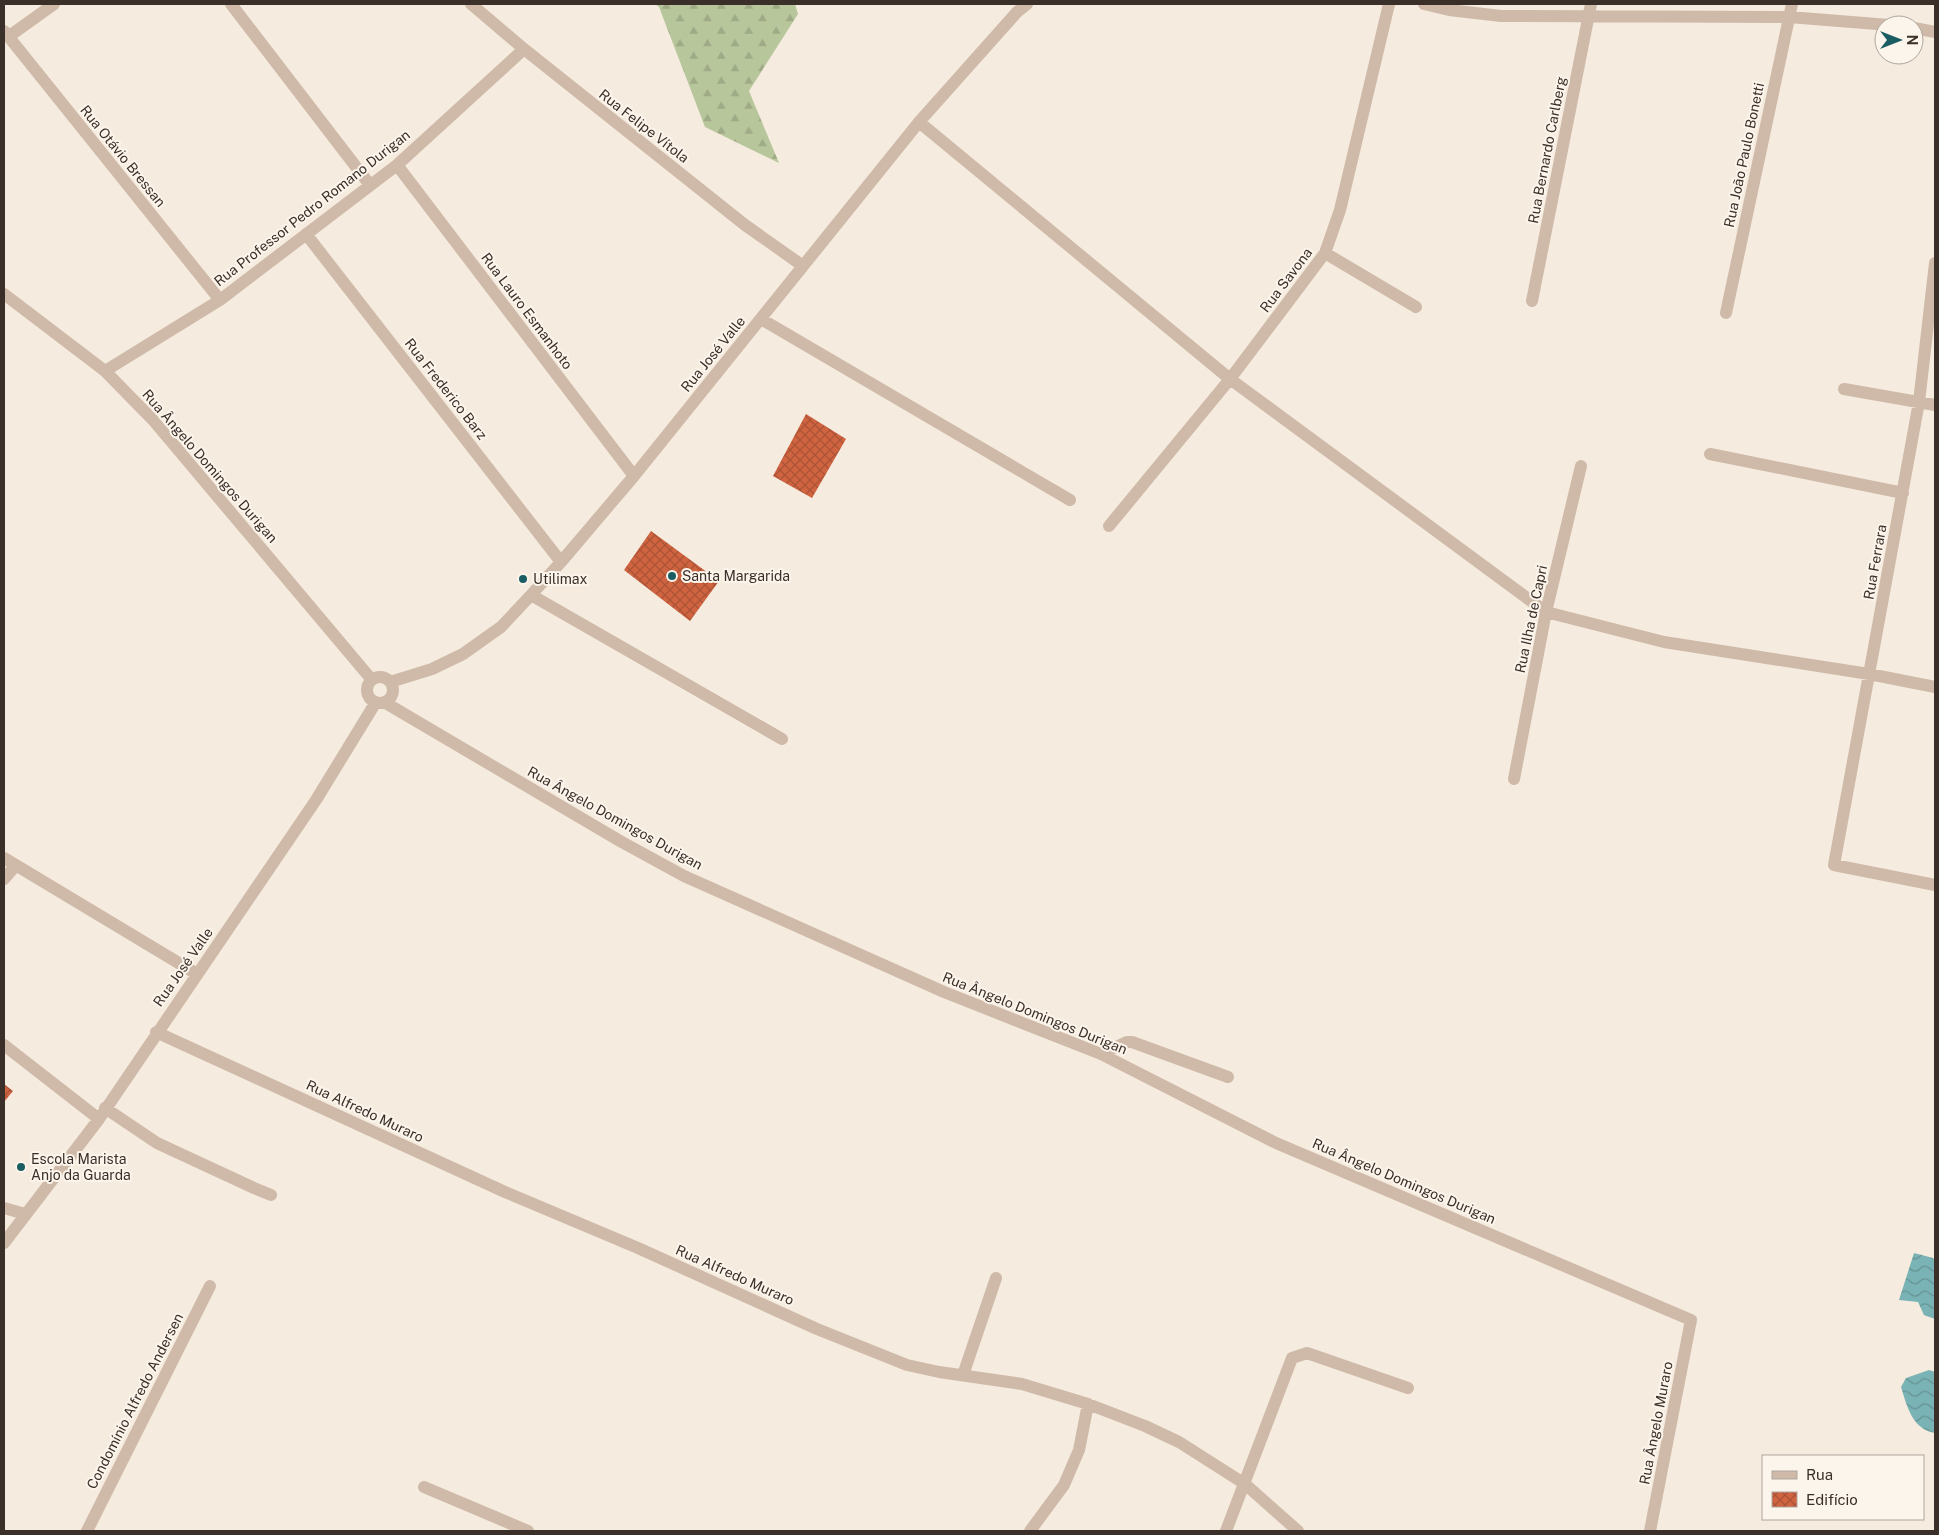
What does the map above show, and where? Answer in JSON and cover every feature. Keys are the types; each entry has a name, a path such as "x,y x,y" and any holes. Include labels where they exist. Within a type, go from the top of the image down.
{"street":[{"path":"6,34 54,4"},
{"path":"231,4 370,185"},
{"name":"Rua Felipe Vítola","path":"471,4 524,49 745,225 803,266"},
{"name":"Rua José Valle","path":"390,682 432,670 463,654 501,627 561,562 634,476 919,122 1017,12 1027,4"},
{"name":"Rua Savona","path":"1109,526 1230,379 1325,253 1340,210 1389,4"},
{"path":"1424,4 1449,10 1501,16 1588,17 1790,10 1874,23"},
{"name":"Rua Bernardo Carlberg","path":"1532,301 1591,4"},
{"name":"Rua João Paulo Bonetti","path":"1726,313 1790,10"},
{"name":"Rua Otávio Bressan","path":"6,34 220,300"},
{"name":"Rua Professor Pedro Romano Durigan","path":"105,371 220,300 397,165 524,49"},
{"path":"919,122 1230,379 1546,612 1664,642 1869,674 1935,687"},
{"name":"Rua Lauro Esmanhoto","path":"397,165 634,476"},
{"name":"Rua Frederico Barz","path":"306,234 561,562"},
{"path":"1325,253 1416,307"},
{"name":"Rua Ferrara","path":"1935,263 1919,402 1834,865 1935,885"},
{"name":"Rua Ângelo Domingos Durigan","path":"4,294 105,371 174,444 372,680"},
{"path":"761,320 1070,500"},
{"path":"1844,389 1935,406"},
{"path":"1710,454 1902,493"},
{"name":"Rua Ilha de Capri","path":"1514,779 1546,612 1581,466"},
{"path":"531,594 782,739"},
{"path":"379,677 390,682 392,694 380,702 369,696 368,688 372,680 379,677"},
{"name":"Rua José Valle","path":"4,1243 102,1113 316,800 380,702"},
{"name":"Rua Ângelo Domingos Durigan","path":"380,702 684,876 944,992 1101,1054 1276,1143 1691,1320"},
{"path":"4,858 197,974"},
{"path":"4,879 16,865"},
{"name":"Rua Alfredo Muraro","path":"156,1032 505,1192 638,1248 817,1329 907,1365 939,1372 1022,1384 1088,1404 1145,1426 1179,1442 1245,1484 1298,1531"},
{"path":"1101,1054 1127,1042 1132,1042 1228,1077"},
{"path":"4,1045 102,1113 157,1143 254,1188 272,1194"},
{"path":"4,1208 25,1214"},
{"path":"963,1375 996,1278"},
{"name":"Condomínio Alfredo Andersen","path":"87,1531 210,1286"},
{"name":"Rua Ângelo Muraro","path":"1650,1531 1691,1320"},
{"path":"1226,1531 1292,1358 1307,1353 1408,1388"},
{"path":"1030,1531 1064,1485 1079,1450 1088,1404"},
{"path":"424,1487 528,1531"}],"green space":[{"path":"655,4 795,4 798,14 749,91 779,163 705,127 659,7"}],"water":[{"path":"1914,1253 1933,1258 1935,1261 1935,1319 1924,1315 1918,1302 1899,1300"},
{"path":"1929,1370 1935,1372 1935,1433 1927,1431 1916,1422 1908,1409 1901,1387 1906,1378"}],"building":[{"path":"806,414 846,439 812,498 773,476"},
{"name":"Santa Margarida","path":"651,531 719,581 690,621 624,570"},
{"path":"4,1084 13,1091 4,1102"}],"place":[{"name":"Santa Margarida","path":"672,576"},
{"name":"Utilimax","path":"523,579"},
{"name":"Escola Marista Anjo da Guarda","path":"21,1167"}]}
